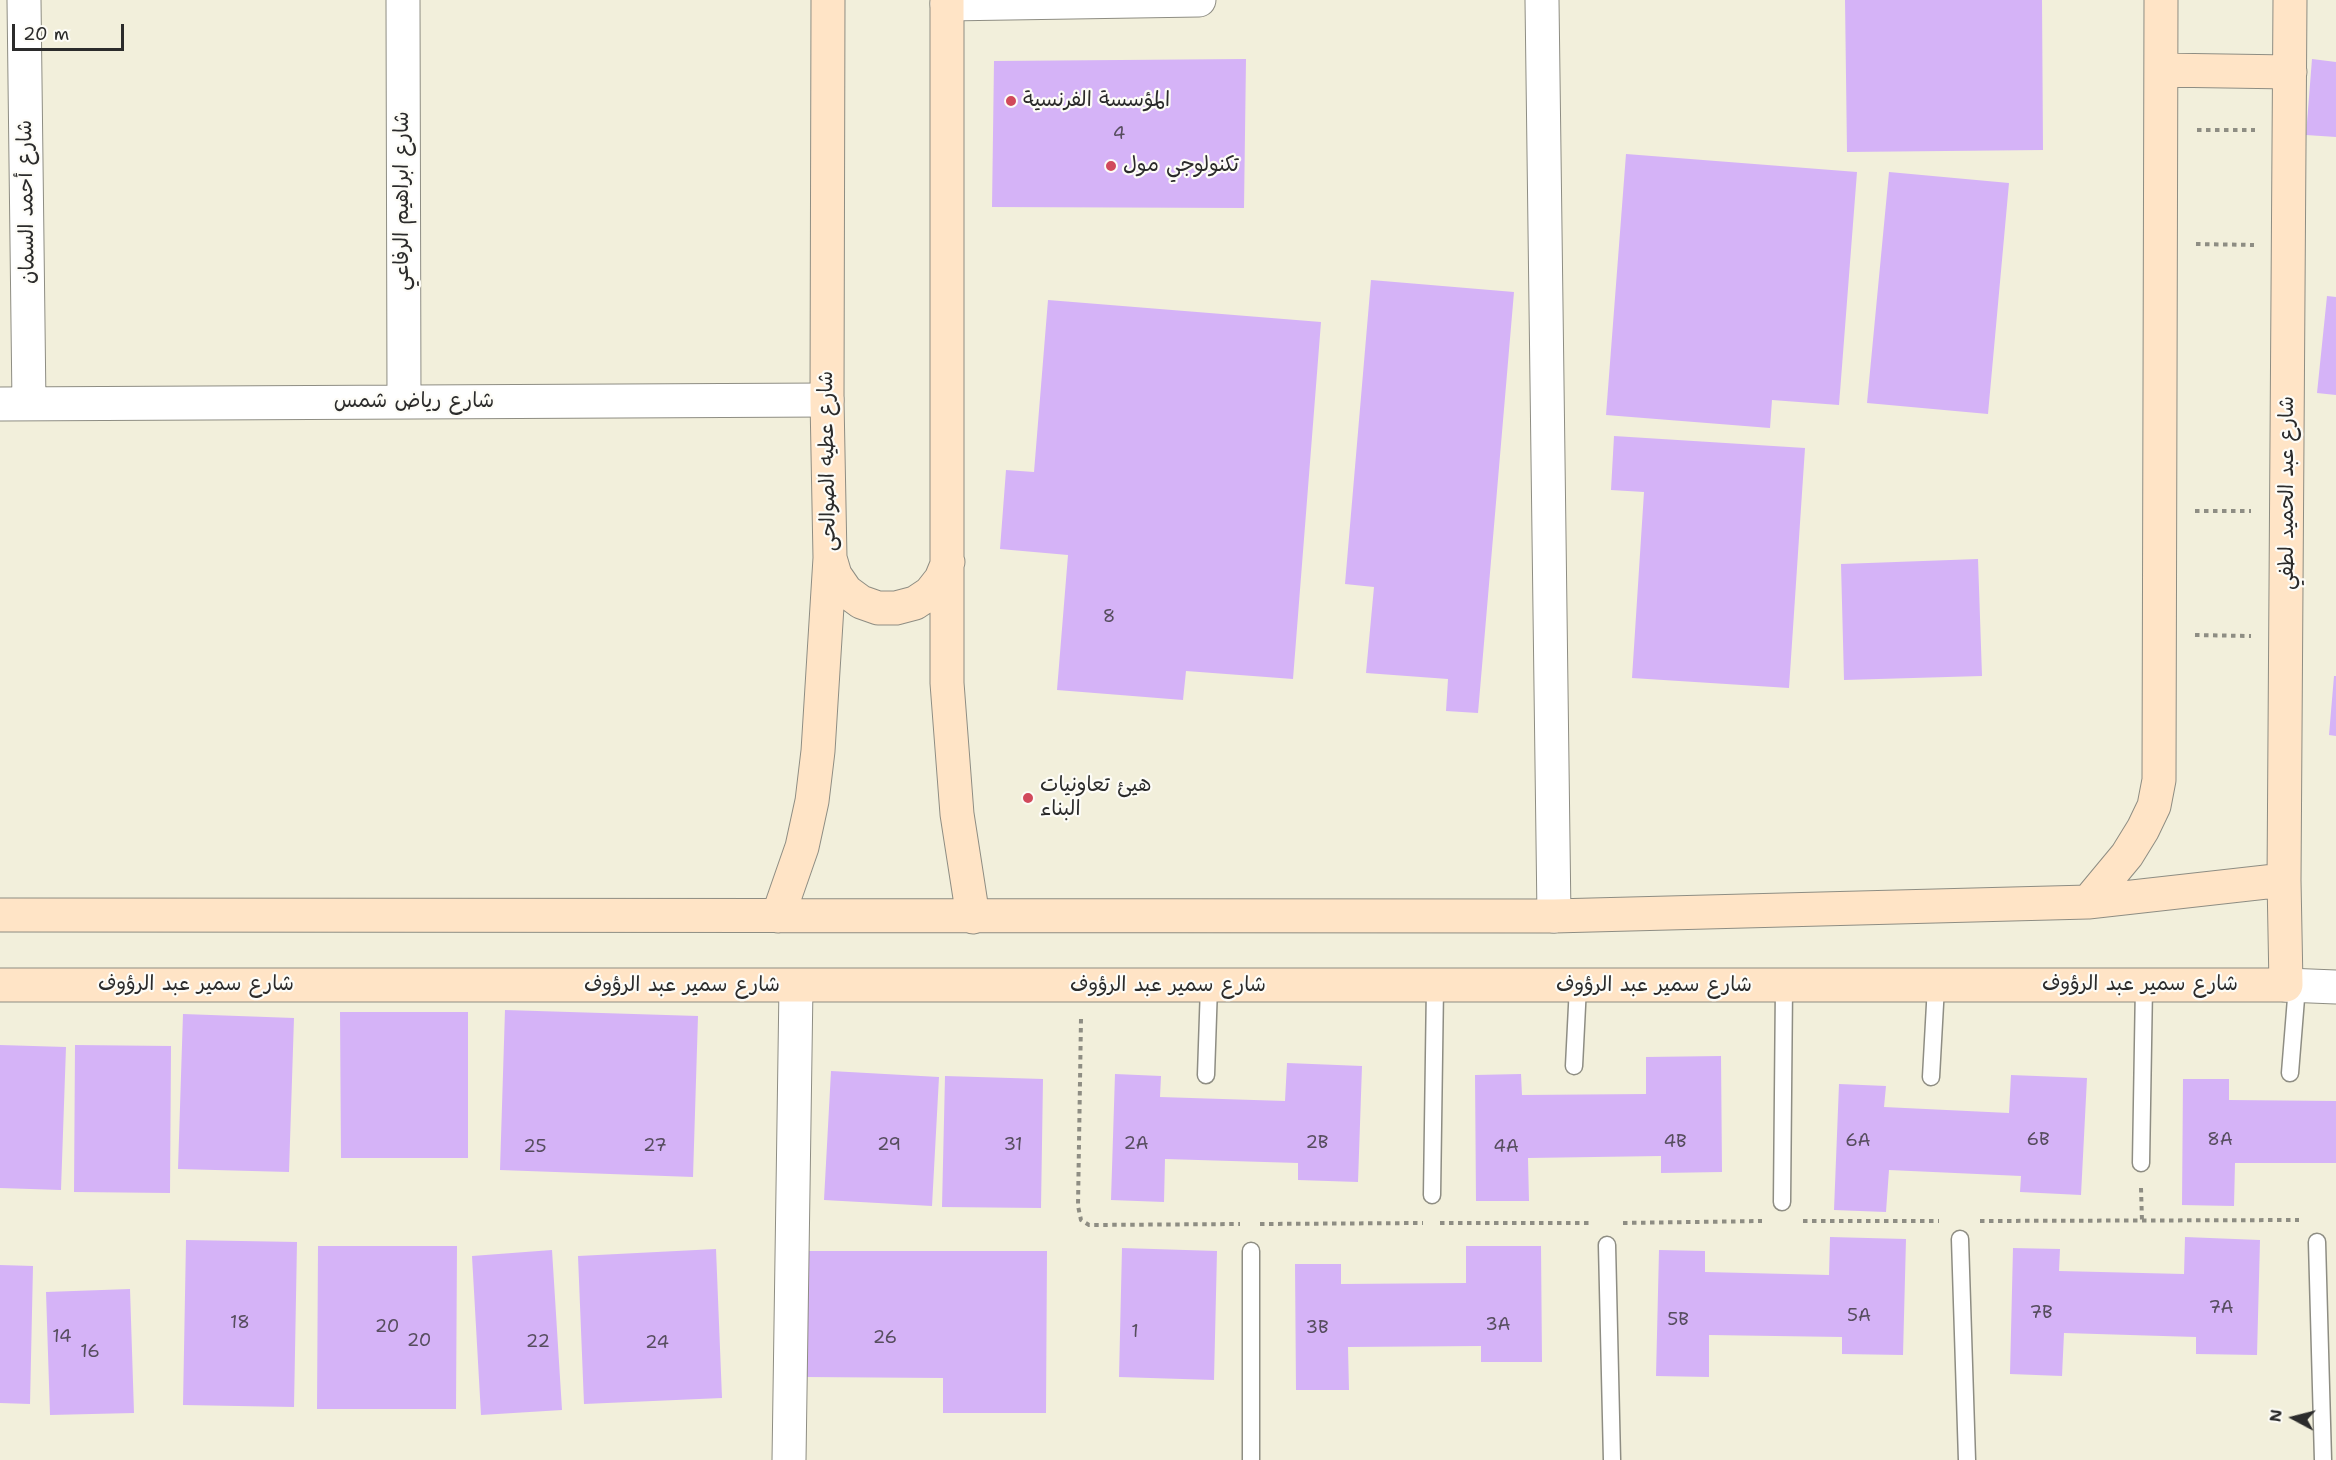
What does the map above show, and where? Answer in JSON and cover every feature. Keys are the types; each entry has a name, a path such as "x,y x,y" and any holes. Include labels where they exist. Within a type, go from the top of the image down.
{"street":[{"name":"شارع أحمد السمان","path":"15,404 24,0"},
{"name":"شارع ابراهيم الرفاعي","path":"403,0 404,401"},
{"name":"شارع عطيه الصوالحى","path":"778,916 802,847 812,801 818,751 830,558 827,400 828,0"},
{"path":"973,916 957,814 950,746 947,683 947,2 1199,0"},
{"path":"1542,0 1554,916"},
{"path":"2088,902 2127,855 2154,806 2159,780 2161,0"},
{"name":"شارع عبد الحميد لطفي","path":"2290,0 2288,636 2284,880 2292,986"},
{"path":"2161,70 2290,72"},
{"name":"شارع رياض شمس","path":"15,404 827,400"},
{"path":"830,558 835,575 846,591 861,602 878,608 896,608 915,603 930,593 941,579 948,562"},
{"path":"0,915 1554,916 2088,902 2284,880"},
{"name":"شارع سمير عبد الرؤوف","path":"0,985 2144,985 2336,987"},
{"path":"789,1460 796,986"}],"lane":[{"path":"2141,1163 2144,985"},
{"path":"1206,1075 1209,986"},
{"path":"1432,1195 1435,986"},
{"path":"1574,1066 1578,986"},
{"path":"1782,1202 1784,986"},
{"path":"1931,1077 1936,986"},
{"path":"2290,1073 2292,986"},
{"path":"1960,1239 1967,1460"},
{"path":"2317,1242 2323,1460"},
{"path":"1608,1245 1612,1460"},
{"path":"1251,1251 1251,1460"}],"path":[{"path":"2160,129 2289,130"},
{"path":"2159,244 2289,244"},
{"path":"2158,511 2288,511"},
{"path":"2158,635 2288,636"},
{"path":"1081,986 1078,1211 1081,1220 1085,1223 1133,1225 1595,1223"},
{"path":"1971,1221 2305,1220"},
{"path":"1619,1223 1770,1221"},
{"path":"1794,1221 1948,1221"}],"building":[{"path":"1845,0 2042,0 2043,150 1847,152"},
{"name":"تكنولوجي مول","path":"1246,59 1244,208 992,207 994,61"},
{"path":"2312,59 2336,62 2336,137 2306,135"},
{"path":"1626,154 1857,172 1839,405 1772,400 1770,428 1606,415"},
{"path":"1889,172 2009,183 1988,414 1867,403"},
{"path":"1371,280 1514,292 1478,713 1446,711 1448,679 1366,673 1374,587 1345,584"},
{"path":"2327,296 2336,297 2336,395 2317,393"},
{"path":"1048,300 1321,322 1293,679 1186,671 1183,700 1057,690 1068,555 1000,549 1006,470 1034,472"},
{"path":"1614,436 1805,448 1789,688 1632,678 1644,492 1611,490"},
{"path":"1978,559 1982,676 1844,680 1841,564"},
{"path":"2334,676 2336,676 2336,736 2329,735"},
{"path":"505,1010 698,1016 693,1177 500,1170"},
{"path":"340,1012 468,1012 468,1158 341,1158"},
{"path":"183,1014 294,1018 289,1172 178,1169"},
{"path":"0,1045 66,1047 61,1190 0,1188"},
{"path":"75,1045 171,1046 170,1193 74,1192"},
{"path":"1721,1056 1722,1172 1661,1173 1661,1156 1528,1158 1529,1201 1476,1201 1475,1075 1521,1074 1522,1095 1646,1094 1646,1057"},
{"path":"1287,1063 1362,1066 1358,1182 1298,1180 1298,1163 1165,1159 1164,1202 1111,1200 1115,1074 1161,1076 1160,1097 1285,1101"},
{"path":"831,1071 939,1077 932,1206 824,1200"},
{"path":"2011,1075 2087,1078 2081,1195 2020,1192 2021,1176 1889,1170 1886,1212 1834,1210 1839,1084 1886,1086 1884,1107 2009,1113"},
{"path":"945,1076 1043,1079 1041,1208 942,1207"},
{"path":"2183,1079 2229,1079 2229,1100 2336,1101 2336,1163 2235,1163 2234,1206 2182,1205"},
{"path":"1830,1237 1906,1239 1903,1355 1842,1354 1842,1337 1709,1335 1709,1377 1656,1376 1659,1250 1705,1251 1705,1272 1829,1275"},
{"path":"2185,1237 2260,1240 2257,1355 2196,1354 2196,1337 2064,1333 2062,1376 2010,1374 2013,1248 2060,1249 2059,1271 2184,1274"},
{"path":"186,1240 297,1242 294,1407 183,1405"},
{"path":"318,1246 457,1246 456,1409 317,1409"},
{"path":"1466,1246 1541,1246 1542,1362 1481,1362 1481,1346 1348,1347 1349,1390 1296,1390 1295,1264 1341,1264 1341,1284 1466,1283"},
{"path":"1122,1248 1217,1251 1214,1380 1119,1377"},
{"path":"716,1249 722,1398 584,1404 578,1256"},
{"path":"552,1250 562,1410 481,1415 472,1256"},
{"path":"807,1251 1047,1251 1046,1413 943,1413 943,1378 806,1377"},
{"path":"0,1265 33,1266 30,1404 0,1403"},
{"path":"130,1289 134,1413 50,1415 46,1292"}],"place":[{"name":"المؤسسة الفرنسية","path":"1011,101"},
{"name":"تكنولوجي مول","path":"1111,166"},
{"name":"هيئ تعاونيات البناء","path":"1028,798"}]}
